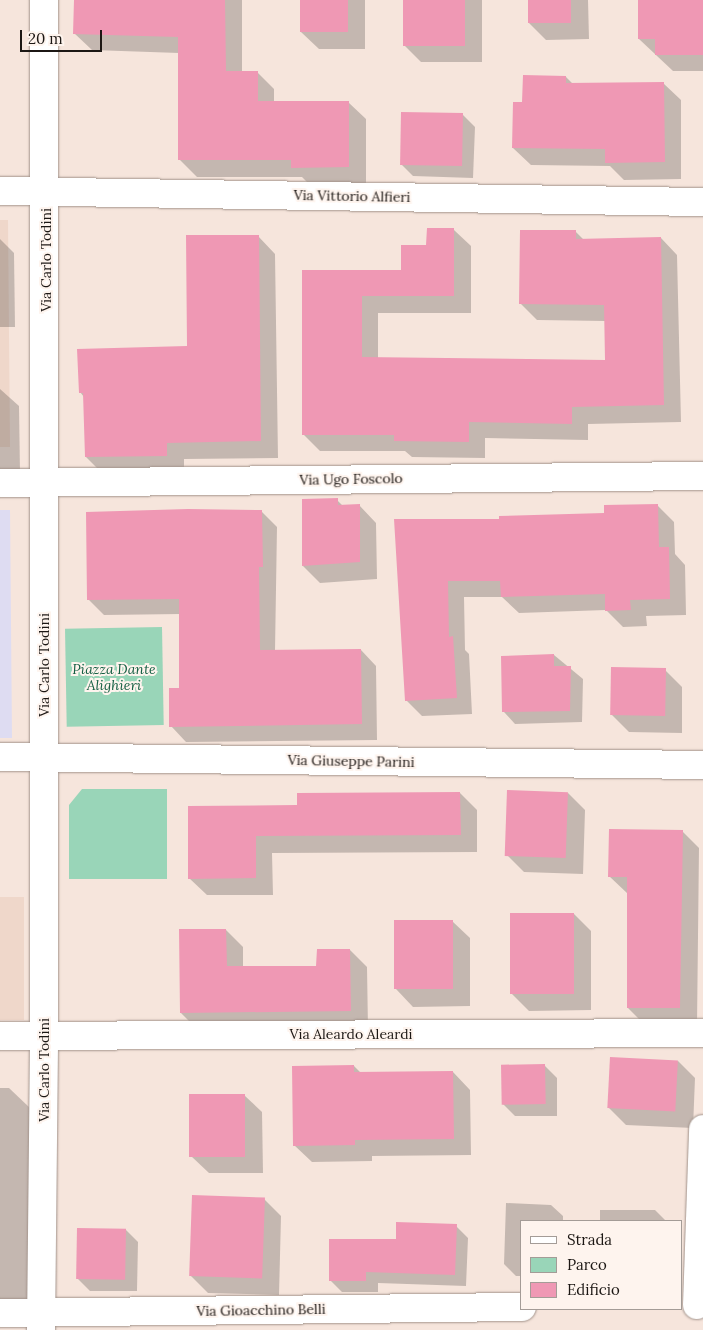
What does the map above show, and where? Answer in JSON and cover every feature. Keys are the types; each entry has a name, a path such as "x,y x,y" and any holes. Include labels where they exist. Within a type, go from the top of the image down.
{"street":[{"name":"Via Carlo Todini","path":"41,1321 44,1035 46,191 44,0"},
{"name":"Via Vittorio Alfieri","path":"0,191 703,202"},
{"name":"Via Ugo Foscolo","path":"0,483 703,476"},
{"name":"Via Giuseppe Parini","path":"0,757 703,765"},
{"name":"Via Aleardo Aleardi","path":"0,1036 703,1033"},
{"path":"694,1308 703,1129"},
{"name":"Via Gioacchino Belli","path":"0,1314 41,1321 520,1307"}],"shaded area":[{"path":"0,220 8,220 10,447 0,447"},
{"path":"0,510 10,510 12,738 0,738"},
{"path":"0,897 24,897 24,1020 0,1020"}],"green space":[{"name":"Piazza Dante Alighieri","path":"162,627 164,725 67,727 65,629"},
{"path":"82,789 167,789 167,879 69,879 69,805"}],"building":[{"path":"74,0 225,0 226,71 258,71 258,101 349,101 349,167 291,168 291,160 178,160 178,37 73,34"},
{"path":"300,0 348,0 348,32 300,32"},
{"path":"403,0 465,0 465,46 403,46"},
{"path":"528,0 571,0 571,23 528,23"},
{"path":"638,0 703,0 703,55 655,55 655,39 638,39"},
{"path":"523,75 566,76 566,83 664,82 665,162 605,163 605,149 512,148 513,102 522,102"},
{"path":"401,112 463,113 462,166 400,165"},
{"path":"427,228 454,228 454,296 362,296 362,357 605,360 604,305 519,304 520,230 576,230 576,239 661,237 664,405 572,407 572,424 469,422 469,442 394,441 394,435 302,435 302,270 401,270 401,245 426,245"},
{"path":"186,235 259,235 261,441 167,443 167,456 85,457 83,393 79,393 77,349 187,346"},
{"path":"338,498 338,505 360,504 360,562 302,566 302,499"},
{"path":"658,504 659,547 669,547 670,599 630,600 631,610 605,611 605,594 501,597 500,581 448,581 449,637 453,636 457,698 405,701 394,519 499,519 499,516 604,513 604,505"},
{"path":"188,509 262,510 263,567 259,567 260,650 361,649 362,724 169,727 169,688 179,688 179,599 87,600 86,512"},
{"path":"554,654 554,666 571,666 570,711 502,712 501,656"},
{"path":"611,667 666,668 665,716 610,715"},
{"path":"507,790 568,792 566,858 505,856"},
{"path":"460,792 461,835 256,836 256,878 188,879 188,806 297,805 297,793"},
{"path":"609,829 683,830 680,1008 627,1008 627,877 608,877"},
{"path":"510,913 574,913 574,994 510,994"},
{"path":"394,920 453,920 453,989 394,989"},
{"path":"179,929 226,929 227,966 316,966 317,949 350,949 351,1011 180,1013"},
{"path":"610,1057 678,1061 675,1111 607,1108"},
{"path":"545,1064 546,1104 502,1105 501,1065"},
{"path":"354,1065 354,1072 453,1071 454,1139 355,1140 355,1145 293,1146 292,1066"},
{"path":"189,1094 245,1094 245,1157 189,1157"},
{"path":"192,1195 265,1198 262,1278 189,1276"},
{"path":"396,1222 457,1224 455,1275 366,1272 366,1281 329,1281 329,1239 396,1239"},
{"path":"77,1228 126,1229 125,1280 76,1279"}]}
